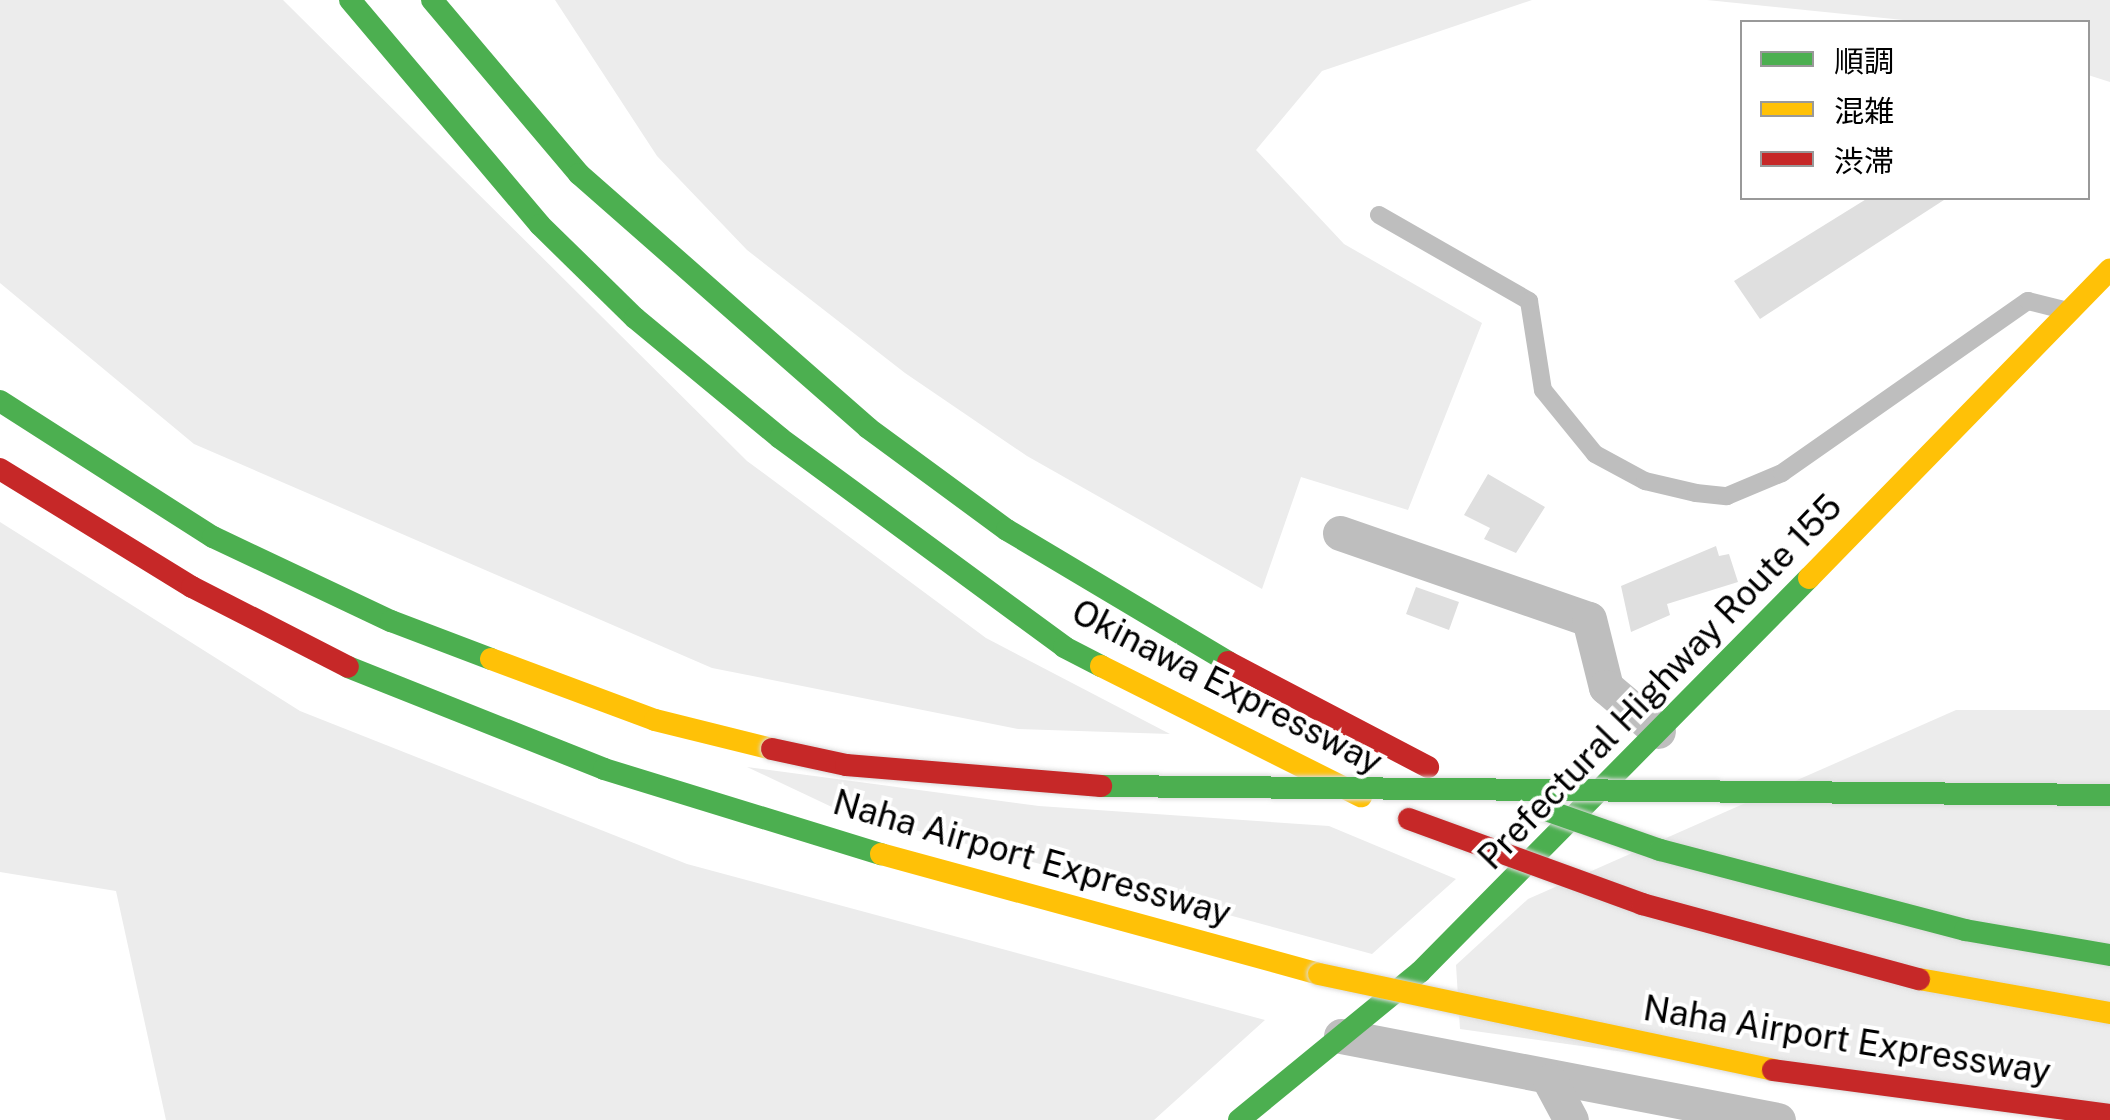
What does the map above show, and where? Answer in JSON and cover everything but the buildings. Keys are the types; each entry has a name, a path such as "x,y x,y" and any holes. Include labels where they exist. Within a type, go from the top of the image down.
{"main road":[{"name":"Okinawa Expressway","path":"350,0 540,225 635,318 780,438 1064,648 1188,715 1409,819 1642,904 1888,974 2110,1012"},
{"name":"Okinawa Expressway","path":"432,0 579,174 868,428 1007,530 1122,602 1286,696 1428,767 1660,850 1965,930 2110,954"},
{"name":"Prefectural Highway Route 155","path":"1239,1120 1486,910 2110,270"},
{"name":"Naha Airport Expressway","path":"0,401 213,537 392,621 655,720 846,765 1155,791 2110,795"},
{"name":"Naha Airport Expressway","path":"0,469 192,587 360,673 604,769 925,867 1319,974 1727,1064 2110,1116"}],"street":[{"path":"1340,533 1589,619 1606,687 1658,730"},
{"path":"1341,1036 1550,1081 1778,1120"},
{"path":"1550,1081 1570,1120"}],"lane":[{"path":"1380,215 1528,300 1543,390 1596,454 1645,482 1696,492 1727,496 1782,473 2028,300 2068,313"}],"shaded area":[{"path":"0,0 283,0 747,461 986,638 1170,734 1018,729 712,668 194,444 0,283"},
{"path":"555,0 1532,0 1322,71 1256,150 1344,244 1482,323 1408,510 1301,477 1262,589 1027,456 905,373 747,250 657,156"},
{"path":"1707,0 2110,0 2110,82 2090,76 2090,20 1903,20"},
{"path":"0,522 300,711 687,864 1265,1020 1154,1120 166,1120 116,891 0,872"},
{"path":"1956,710 2110,710 2110,1120 1460,1029 1456,965 1528,899"},
{"path":"747,767 1039,806 1329,826 1456,879 1372,954 834,808"}],"traffic: fast":[{"path":"350,0 540,225 635,318 780,438 1064,647 1101,666"},
{"path":"432,0 579,174 868,428 1007,530 1228,662"},
{"path":"0,401 213,537 391,621 491,659"},
{"path":"1239,1120 1420,972 1809,578"},
{"path":"348,667 604,769 881,854"},
{"path":"1101,786 2110,795"},
{"path":"1543,809 1660,850 1965,930 2110,955"}],"traffic: slow":[{"path":"1809,578 2110,270"},
{"path":"491,659 655,720 772,749"},
{"path":"1101,666 1361,796"},
{"path":"881,854 1319,974"},
{"path":"1319,974 1773,1070"},
{"path":"1919,979 2110,1013"}],"traffic: jam":[{"path":"0,469 192,587 348,667"},
{"path":"1228,662 1428,767"},
{"path":"772,749 846,765 1101,786"},
{"path":"1409,819 1642,904 1919,979"},
{"path":"1773,1070 2110,1115"}]}
